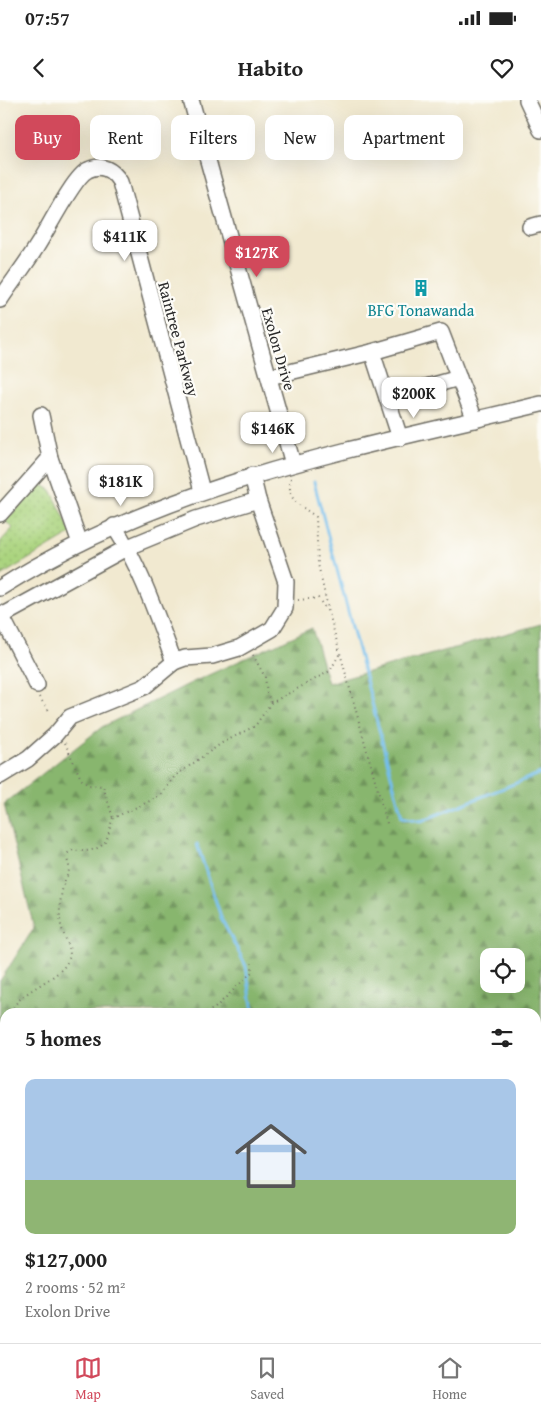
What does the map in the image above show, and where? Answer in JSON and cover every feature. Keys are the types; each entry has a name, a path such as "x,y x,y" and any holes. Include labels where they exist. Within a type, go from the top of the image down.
{"street":[{"name":"Exolon Drive","path":"191,100 293,464"},
{"path":"527,100 541,130"},
{"name":"Raintree Parkway","path":"0,300 37,246 81,175 94,168 103,168 115,174 120,182 202,491"},
{"path":"269,377 372,352 441,332 475,420"},
{"path":"372,352 400,438"},
{"path":"387,398 459,378"},
{"path":"0,588 114,526 202,491 293,464 541,404"},
{"path":"41,415 50,458 80,543"},
{"path":"0,514 50,458"},
{"path":"0,776 28,759 55,735 70,718 144,686 174,662 185,658 212,656 239,648 272,630 285,608 286,582 258,500 257,474"},
{"path":"37,685 1,615 128,547 196,519 258,500"},
{"path":"114,526 128,547 174,662"}],"path":[{"path":"293,464 288,489 290,497 316,517 318,564 329,613 388,826"},
{"path":"298,600 318,598 329,613"},
{"path":"251,653 266,677 267,693 272,703"},
{"path":"113,818 161,795 175,776 222,743 255,726 272,703 330,671 340,653"},
{"path":"37,685 35,692 51,713"},
{"path":"14,1008 23,997 45,984 64,966 70,952 62,930 61,915 64,884 70,867 66,854 73,850 83,853 95,849 107,840 113,818 103,786 88,785 81,779 65,743"},
{"path":"214,1008 252,972 252,963"}],"green space":[{"path":"40,484 51,490 72,533 0,576 0,542 13,528 5,521"},
{"path":"541,624 541,1008 0,1008 0,981 34,928 4,804 102,727 193,682 312,628 328,683"}],"waterway":[{"path":"314,482 402,817 421,821 541,773"},
{"path":"197,844 222,920 246,966 252,1008"}],"place":[{"name":"BFG Tonawanda","path":"421,288"}]}
